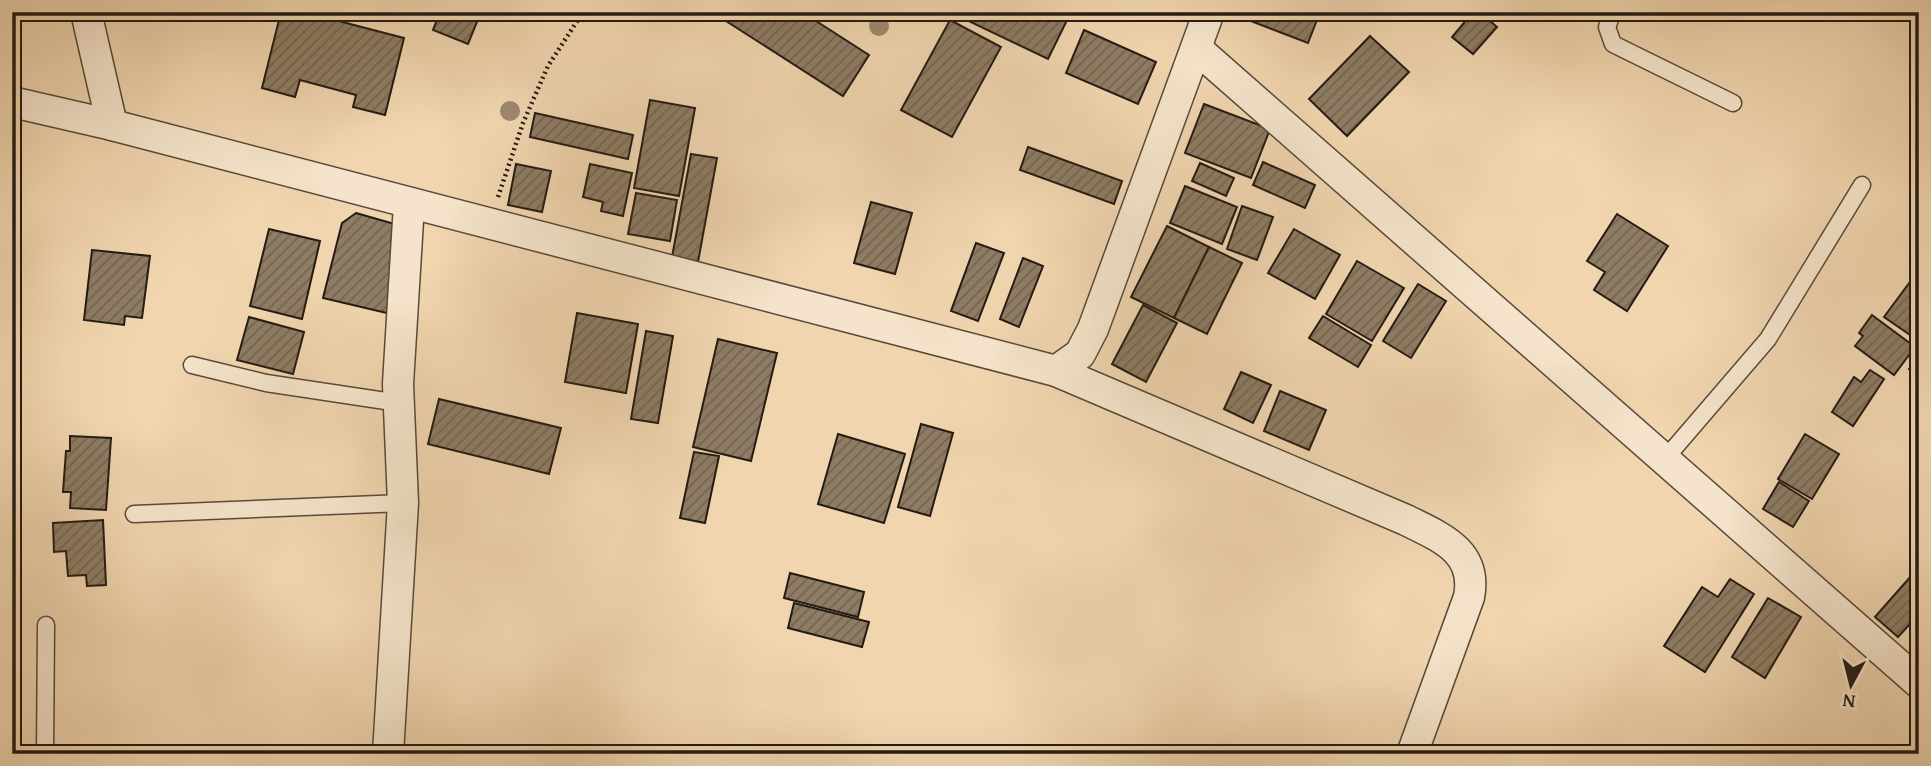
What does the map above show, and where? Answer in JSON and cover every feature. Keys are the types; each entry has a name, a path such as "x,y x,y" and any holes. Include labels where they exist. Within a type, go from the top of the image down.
{"street":[{"path":"86,12 112,125"},
{"path":"1056,371 1080,354 1093,328 1209,12"},
{"path":"1197,49 1919,683"},
{"path":"12,102 112,125 1056,371 1406,520 1442,538 1462,556 1470,571 1469,597 1412,754"},
{"path":"388,754 404,503 399,403 409,204"}],"lane":[{"path":"1613,12 1607,27 1613,44 1733,103"},
{"path":"1664,460 1768,339 1862,185"},
{"path":"192,365 266,383 399,403"},
{"path":"134,514 404,503"},
{"path":"45,754 46,625"}],"path":[{"path":"488,225 523,123 548,66 583,12"}],"building":[{"path":"281,12 304,12 404,38 385,115 353,107 356,95 300,80 295,97 262,88"},
{"path":"440,12 481,12 468,44 433,30"},
{"path":"712,12 802,12 869,55 843,96"},
{"path":"959,12 1071,12 1048,59 958,16"},
{"path":"1236,12 1320,12 1308,43 1235,15"},
{"path":"1473,12 1480,12 1497,27 1473,54 1452,37"},
{"path":"950,20 1001,47 952,137 901,110"},
{"path":"1084,30 1156,62 1138,104 1066,73"},
{"path":"1370,36 1409,72 1347,136 1309,99"},
{"path":"650,100 695,108 679,196 634,188"},
{"path":"1204,104 1270,129 1251,178 1185,153"},
{"path":"535,113 633,135 628,159 530,137"},
{"path":"1028,147 1122,181 1114,204 1020,170"},
{"path":"691,154 717,158 698,262 672,257"},
{"path":"1263,162 1315,185 1305,208 1253,185"},
{"path":"1200,163 1234,178 1226,196 1192,181"},
{"path":"516,164 551,171 542,212 508,205"},
{"path":"590,164 632,173 623,216 601,211 603,202 583,197"},
{"path":"1185,186 1237,207 1222,244 1170,223"},
{"path":"636,193 677,200 670,241 628,234"},
{"path":"871,202 912,213 895,274 854,263"},
{"path":"1242,206 1273,217 1257,260 1227,249"},
{"path":"356,213 398,225 391,314 323,298 342,223"},
{"path":"1617,214 1668,246 1627,311 1594,290 1605,272 1587,261"},
{"path":"1167,226 1209,247 1174,318 1131,297"},
{"path":"269,229 320,241 302,319 250,306"},
{"path":"1294,229 1340,255 1315,299 1268,273"},
{"path":"976,243 1004,253 978,321 951,311"},
{"path":"1209,247 1242,263 1207,334 1174,318"},
{"path":"92,250 150,256 142,318 125,316 124,325 84,320"},
{"path":"1023,258 1043,266 1019,327 1000,319"},
{"path":"1357,261 1404,288 1372,341 1326,314"},
{"path":"1919,272 1919,341 1884,317"},
{"path":"1418,284 1446,301 1411,358 1383,341"},
{"path":"1143,305 1177,323 1146,382 1112,364"},
{"path":"577,313 638,324 626,393 565,382"},
{"path":"1872,315 1915,347 1894,375 1855,346 1863,336 1859,333"},
{"path":"1323,316 1371,345 1358,367 1309,338"},
{"path":"249,317 304,332 293,374 237,360"},
{"path":"646,331 673,336 658,423 631,419"},
{"path":"718,339 777,353 751,461 693,447"},
{"path":"1919,356 1919,376 1909,369"},
{"path":"1870,370 1884,379 1853,426 1832,412 1854,377 1861,382"},
{"path":"1241,372 1271,385 1253,423 1224,409"},
{"path":"1280,391 1326,410 1309,450 1264,431"},
{"path":"439,399 561,428 549,474 428,444"},
{"path":"921,424 953,433 930,516 898,507"},
{"path":"838,434 905,454 884,523 818,504"},
{"path":"1805,434 1839,454 1812,499 1778,479"},
{"path":"70,436 111,438 106,510 70,508 71,492 63,492 66,451 70,451"},
{"path":"694,452 719,456 705,523 680,518"},
{"path":"1779,482 1809,501 1793,527 1763,509"},
{"path":"103,520 106,585 87,586 86,575 68,576 66,551 54,552 53,523"},
{"path":"1919,567 1919,614 1898,637 1875,617"},
{"path":"790,573 864,592 858,617 784,598"},
{"path":"1730,579 1754,594 1705,672 1664,646 1702,587 1718,597"},
{"path":"1768,598 1801,617 1765,678 1732,657"},
{"path":"794,603 869,622 862,647 788,628"}]}
